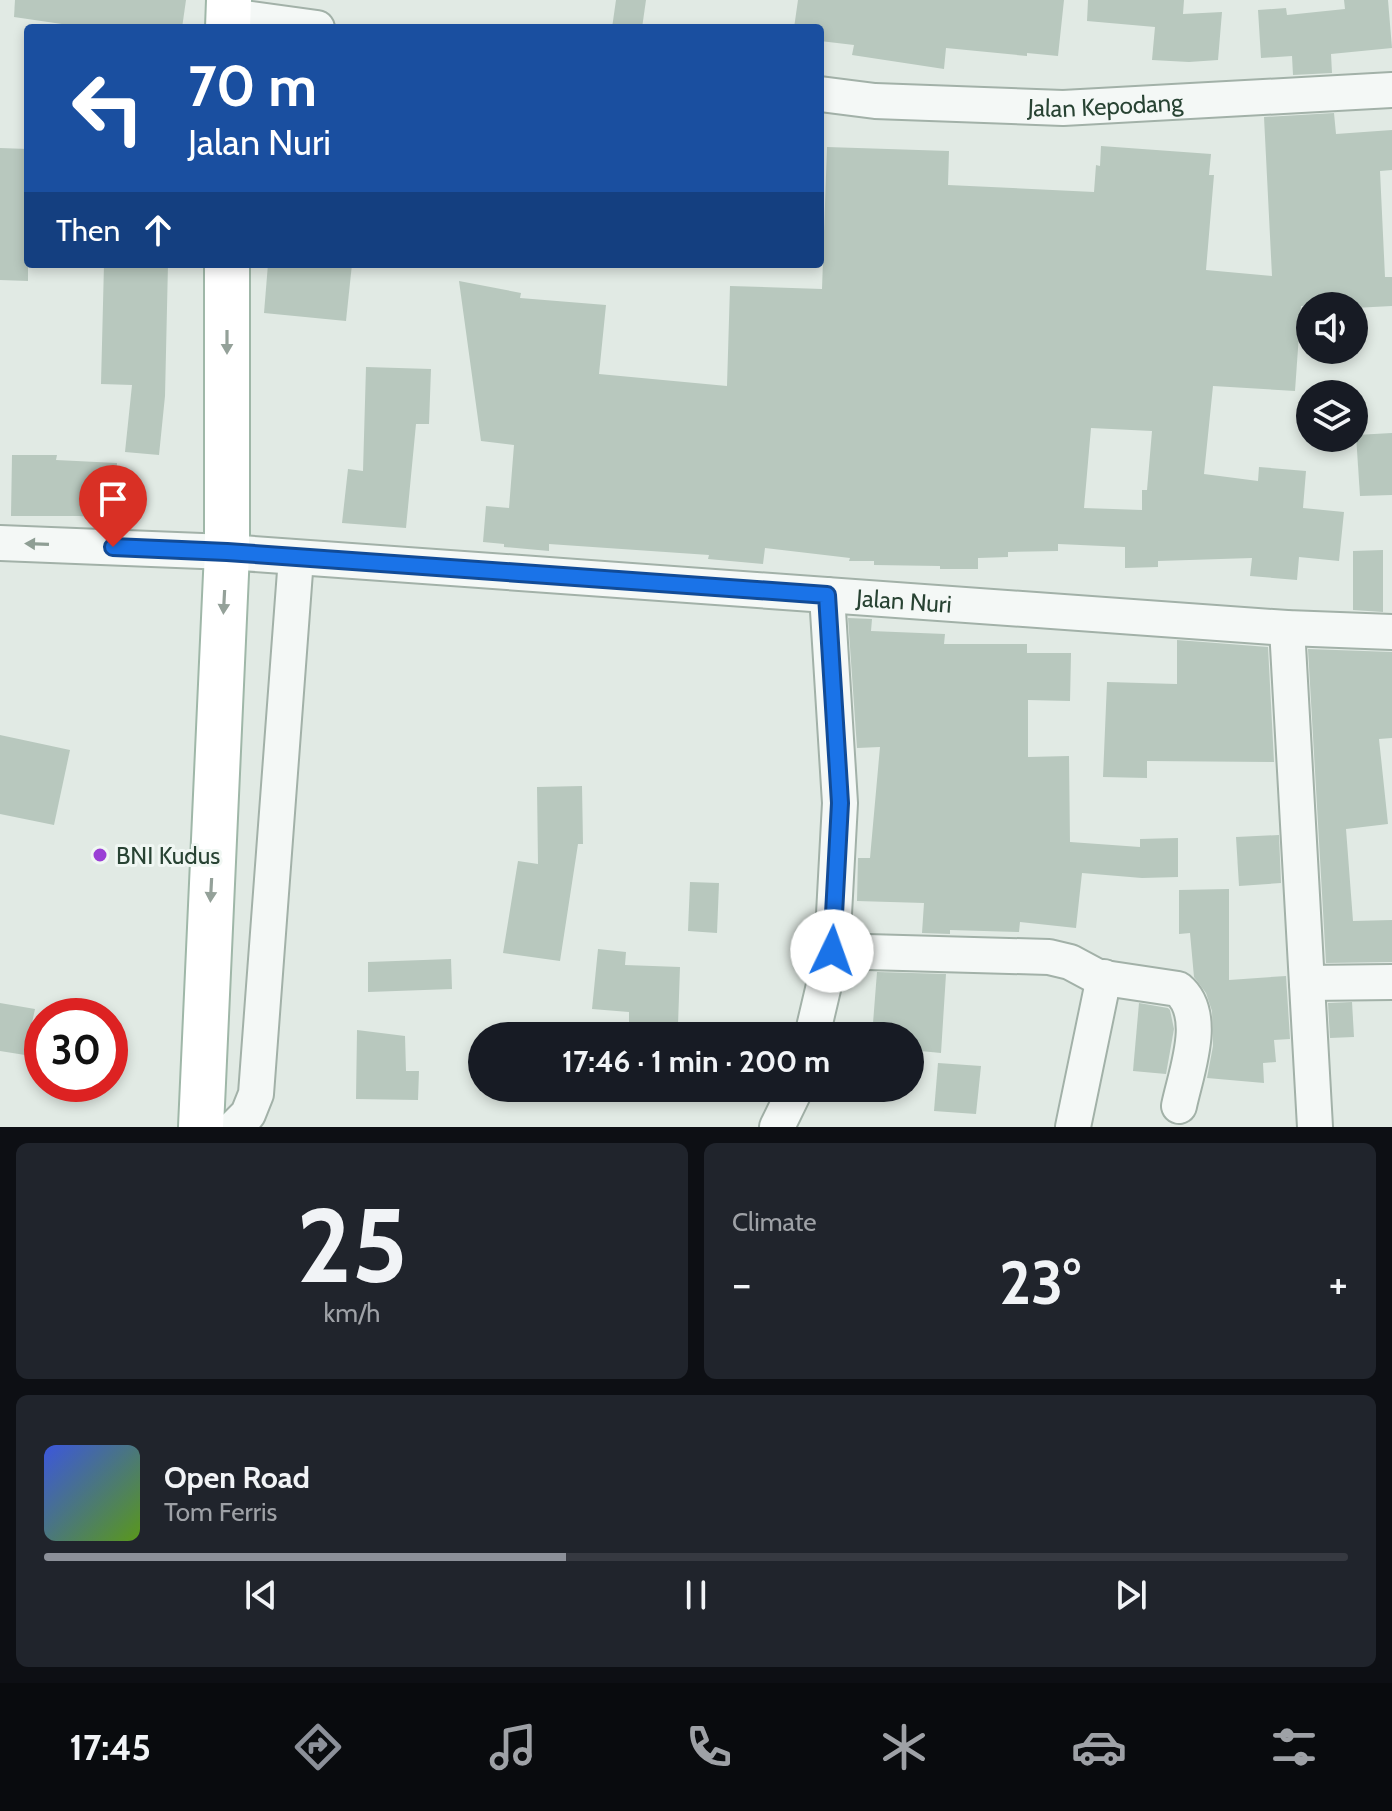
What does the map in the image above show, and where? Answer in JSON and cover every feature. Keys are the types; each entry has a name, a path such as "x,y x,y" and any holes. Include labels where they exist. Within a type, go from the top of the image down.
{"main road":[{"path":"217,1125 227,552 227,268"}],"street":[{"path":"228,15 290,24"},
{"name":"Jalan Kepodang","path":"824,95 875,101 1063,108 1392,90"},
{"name":"Jalan Nuri","path":"0,543 227,552 1287,628 1392,632"},
{"path":"217,1125 248,1114 256,1094 296,558"},
{"path":"815,1022 832,951 840,803 827,595"},
{"path":"1287,628 1315,1127"},
{"path":"832,951 1049,957 1070,962 1085,972 1104,977 1178,989 1190,1003 1194,1022 1179,1106"},
{"path":"1073,1127 1104,977"},
{"path":"1307,983 1392,982"},
{"path":"777,1127 789,1102"}],"building":[{"path":"15,0 186,0 183,24 62,24 14,17"},
{"path":"616,0 646,0 643,24 613,24"},
{"path":"798,0 1064,0 1058,56 946,48 944,69 852,55 854,45 824,41 824,24 795,24"},
{"path":"1088,0 1184,0 1183,14 1222,12 1218,60 1152,60 1155,27 1087,21"},
{"path":"1344,0 1388,0 1392,48 1331,54 1332,73 1293,75 1292,56 1261,58 1258,10 1286,8 1287,15 1345,9"},
{"path":"1334,113 1336,134 1392,130 1392,170 1380,171 1385,277 1392,277 1392,306 1368,307 1368,292 1296,292 1295,391 1213,386 1204,474 1258,481 1259,467 1306,471 1303,508 1344,512 1339,561 1299,557 1297,580 1250,576 1252,558 1158,561 1158,567 1125,568 1125,547 1058,544 1058,551 1008,552 1008,557 978,558 978,569 940,569 940,566 874,565 874,561 849,561 850,558 765,548 763,564 708,559 709,555 549,544 549,551 483,542 486,506 509,508 514,445 481,441 459,281 521,293 520,298 606,305 599,374 727,386 730,286 822,289 827,147 949,151 948,185 1094,192 1101,146 1211,154 1209,175 1214,175 1206,270 1272,276 1264,117","holes":["1091,428 1152,431 1147,490 1142,490 1142,510 1084,508"]},
{"path":"0,148 24,149 24,268 28,268 28,281 0,280"},
{"path":"104,268 168,268 165,396 159,455 125,452 132,385 101,384"},
{"path":"268,268 352,268 346,321 264,313"},
{"path":"366,367 431,369 429,424 416,424 406,528 342,523 348,469 363,471"},
{"path":"1392,433 1392,495 1360,496 1357,452 1368,452 1368,434"},
{"path":"12,455 57,455 56,460 117,463 113,519 11,516"},
{"path":"1383,550 1383,612 1353,610 1353,551"},
{"path":"848,618 872,619 871,631 945,634 944,644 1027,644 1027,653 1071,653 1070,701 1028,700 1028,757 1069,756 1070,842 1140,847 1140,839 1178,838 1178,877 1142,878 1082,873 1076,928 1020,922 1019,932 950,930 950,934 922,933 924,903 857,901 858,858 870,858 880,747 857,748"},
{"path":"1177,640 1268,647 1274,762 1147,761 1147,778 1103,777 1107,682 1177,684"},
{"path":"1308,649 1392,652 1392,738 1379,739 1388,824 1346,829 1353,921 1392,920 1392,962 1326,963"},
{"path":"0,735 70,750 54,825 0,814"},
{"path":"582,786 583,844 578,844 560,961 503,953 518,861 538,864 537,787"},
{"path":"1279,835 1281,883 1239,886 1236,837"},
{"path":"690,882 719,883 717,933 688,931"},
{"path":"1229,889 1229,980 1286,976 1290,1039 1274,1040 1276,1062 1263,1063 1264,1083 1207,1078 1213,1046 1212,1011 1206,993 1194,977 1190,933 1179,934 1179,890"},
{"path":"598,949 626,952 625,965 680,967 678,1022 629,1022 629,1012 592,1009"},
{"path":"451,959 452,989 368,992 368,962"},
{"path":"877,972 946,974 941,1053 924,1051 924,1022 873,1022"},
{"path":"1352,1002 1354,1037 1330,1038 1328,1003"},
{"path":"0,1003 24,1007 24,1055 0,1051"},
{"path":"1139,1003 1170,1010 1174,1029 1166,1074 1133,1071"},
{"path":"357,1030 405,1036 406,1071 419,1071 418,1100 356,1099"},
{"path":"938,1063 981,1066 976,1114 934,1111"}],"place":[{"name":"BNI Kudus","path":"100,855"}],"route":[{"path":"113,547 227,552 827,595 840,803 832,951"}]}
